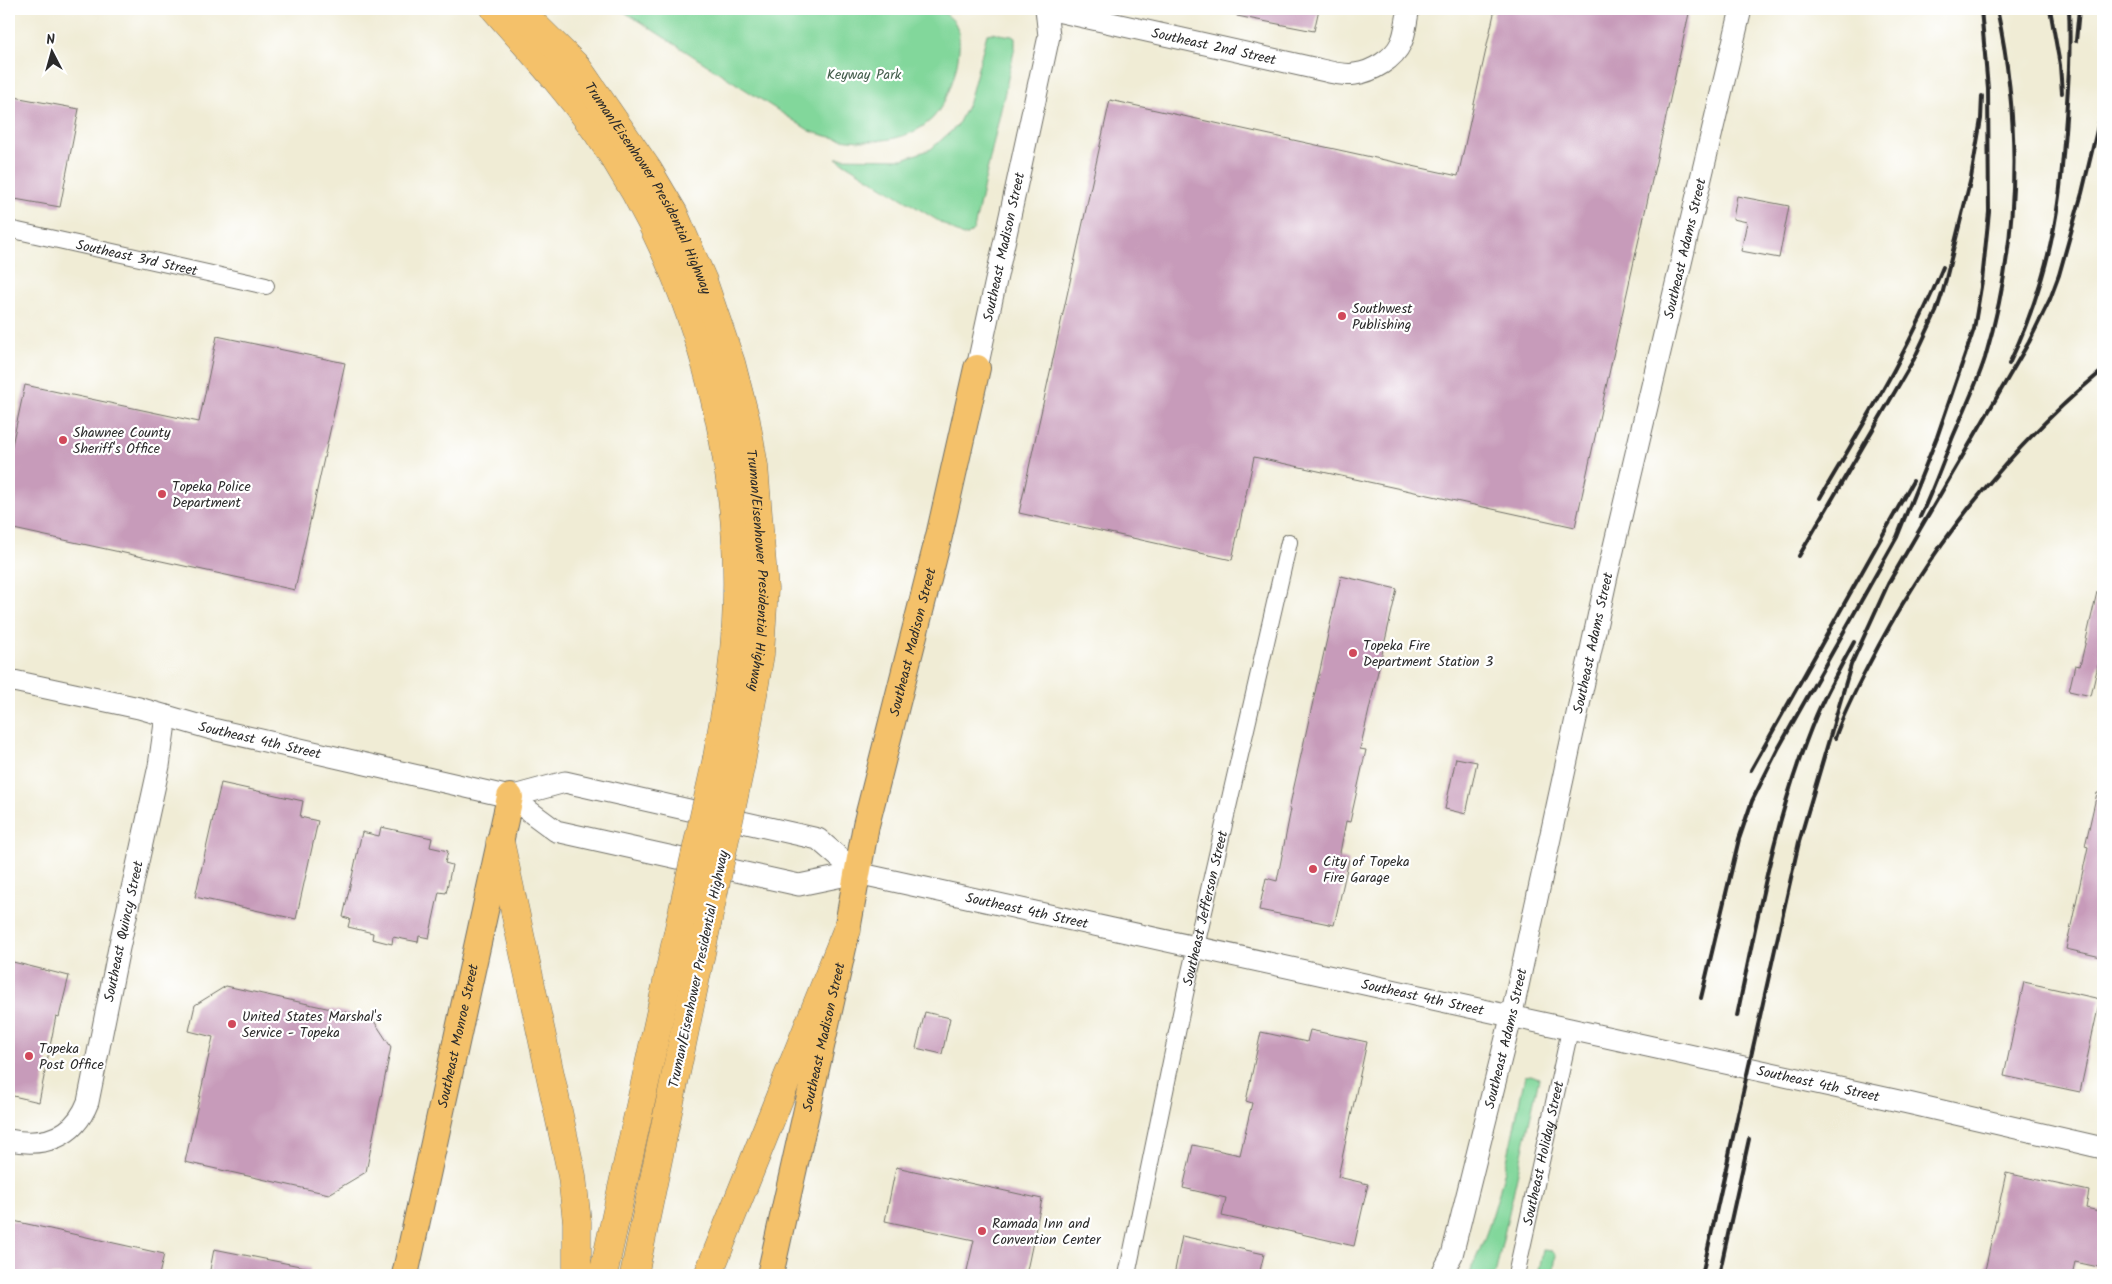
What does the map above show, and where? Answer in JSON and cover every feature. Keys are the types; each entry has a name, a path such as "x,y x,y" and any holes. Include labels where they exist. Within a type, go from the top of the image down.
{"highway":[{"name":"Truman/Eisenhower Presidential Highway","path":"495,9 556,78 612,155 659,238 691,319 707,371 726,457 734,534 735,615 729,761"},
{"name":"Truman/Eisenhower Presidential Highway","path":"518,9 577,68 648,170 674,214 703,281 720,329 746,421 754,466 764,588 760,654 729,761 693,923 603,1275"},
{"path":"500,842 572,1176 577,1222 577,1275"},
{"name":"Truman/Eisenhower Presidential Highway","path":"634,1275 693,923"},
{"path":"708,1275 847,930"}],"main road":[{"name":"Southeast Madison Street","path":"770,1275 847,930 866,825 939,536 977,368"},
{"name":"Southeast Monroe Street","path":"404,1275 510,797"}],"street":[{"name":"Southeast 2nd Street","path":"1047,9 1340,74 1355,74 1380,64 1394,52 1402,43 1409,9"},
{"name":"Southeast Madison Street","path":"977,368 1049,36 1047,9"},
{"name":"Southeast Adams Street","path":"1441,1275 1452,1255 1511,1018 1607,576 1741,9"},
{"name":"Southeast 3rd Street","path":"9,229 266,286"},
{"name":"Southeast Jefferson Street","path":"1126,1275 1196,948 1289,542"},
{"name":"Southeast 4th Street","path":"9,680 139,708 208,728 510,797 556,831 799,886 858,872 1511,1018 1908,1103 2103,1148"},
{"name":"Southeast Quincy Street","path":"9,1140 38,1143 60,1135 83,1114 88,1102 119,948 159,766 166,716"},
{"name":"Southeast 4th Street","path":"510,797 565,782 818,839 858,872"},
{"name":"Southeast Holiday Street","path":"1516,1275 1570,1030"}],"green space":[{"name":"Keyway Park","path":"620,9 937,9 952,19 958,32 959,44 956,70 942,106 933,118 922,127 896,138 882,140 867,141 837,138 810,131"},
{"path":"987,34 1012,36 1015,38 1015,47 974,229 968,235 963,236 836,158 903,159 931,149 957,126 969,102"},
{"path":"1531,1075 1539,1078 1495,1275 1468,1275 1479,1252 1496,1203 1525,1076"},
{"path":"1543,1250 1552,1251 1556,1255 1553,1275 1538,1275"}],"building":[{"path":"1238,9 1319,9 1314,31 1237,16"},
{"name":"Southwest Publishing","path":"1495,9 1690,9 1575,527 1254,457 1232,560 1019,513 1110,100 1458,176"},
{"path":"9,96 79,109 60,207 9,198"},
{"path":"1737,196 1789,206 1779,258 1741,251 1747,222 1733,219"},
{"name":"Topeka Police Department","path":"217,336 345,363 295,590 9,528 9,459 25,385 199,422"},
{"path":"1341,576 1397,589 1360,749 1366,750 1350,822 1346,821 1339,858 1349,860 1334,925 1259,910 1266,878 1277,881 1291,809 1289,809"},
{"path":"2097,592 2103,593 2103,657 2101,666 2098,665 2091,696 2069,691 2075,665 2080,666"},
{"path":"1456,758 1477,762 1466,814 1445,809"},
{"path":"221,783 303,801 300,817 318,821 296,919 195,897"},
{"path":"2097,793 2103,793 2103,947 2101,957 2066,949 2088,847 2085,846"},
{"path":"381,827 432,838 430,847 448,851 445,863 452,865 446,893 439,892 429,938 419,936 418,942 393,937 392,944 372,939 373,933 348,927 350,919 343,917 362,832 379,836"},
{"name":"Topeka Post Office","path":"9,961 69,976 59,1017 56,1016 39,1102 9,1095"},
{"path":"2024,982 2100,999 2080,1092 2004,1076"},
{"path":"226,986 372,1018 391,1047 366,1172 329,1194 185,1162 213,1037 189,1031 195,1005"},
{"path":"925,1012 950,1018 942,1054 916,1048"},
{"path":"1310,1030 1367,1042 1338,1177 1368,1184 1354,1246 1222,1216 1226,1198 1183,1188 1193,1145 1240,1155 1252,1103 1246,1101 1261,1032 1307,1042"},
{"name":"Ramada Inn and Convention Center","path":"896,1167 1042,1199 1026,1275 966,1275 974,1240 885,1221"},
{"path":"2006,1173 2089,1191 2086,1208 2103,1212 2103,1268 2075,1262 2072,1275 1984,1275"},
{"path":"9,1220 164,1254 159,1275 9,1275"},
{"path":"1182,1236 1264,1254 1259,1275 1174,1275"},
{"path":"214,1249 310,1268 310,1275 209,1275"}],"railway":[{"path":"1701,998 1739,839 1752,801 1778,749 1897,537 1937,437 1974,329 1982,281 1989,212 1988,89 1981,9"},
{"path":"1920,517 1974,389 1985,358 2005,271 2013,184 2013,141 2005,53 1997,9"},
{"path":"2050,9 2060,65 2062,93"},
{"path":"2009,364 2041,282 2056,217 2061,180 2067,100 2069,9"},
{"path":"2076,41 2079,9"},
{"path":"1799,556 1914,359 1936,312 1971,178 1981,119 1982,96"},
{"path":"1702,1275 1799,842 1851,665 1888,584 2029,342 2050,299 2059,275 2082,193 2103,105"},
{"path":"1820,498 1870,414 1901,356 1943,267"},
{"path":"1835,738 1854,693 1890,624 1942,544 1970,506 2033,434 2103,370"},
{"path":"1751,770 1913,481"},
{"path":"1737,1016 1769,864 1790,789 1816,716 1854,642"},
{"path":"1719,1275 1749,1139"}],"place":[{"name":"Southwest Publishing","path":"1342,316"},
{"name":"Shawnee County Sheriff's Office","path":"63,440"},
{"name":"Topeka Police Department","path":"162,494"},
{"name":"Topeka Fire Department Station 3","path":"1353,653"},
{"name":"City of Topeka Fire Garage","path":"1313,869"},
{"name":"United States Marshal's Service - Topeka","path":"232,1024"},
{"name":"Topeka Post Office","path":"29,1056"},
{"name":"Ramada Inn and Convention Center","path":"982,1231"}]}
